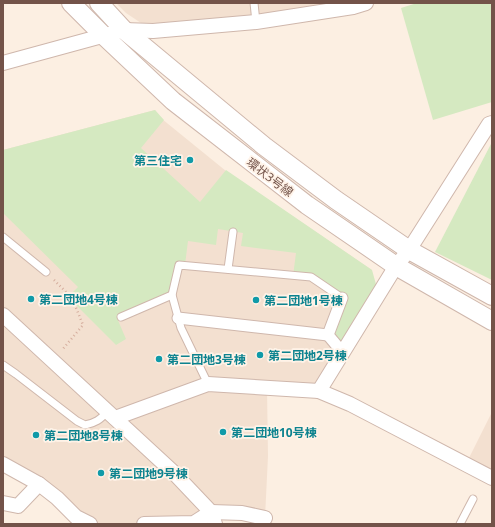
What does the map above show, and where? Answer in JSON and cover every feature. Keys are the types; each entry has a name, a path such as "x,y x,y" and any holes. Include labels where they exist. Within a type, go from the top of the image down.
{"street":[{"name":"環状3号線","path":"71,3 103,36 173,100 307,205 396,266 492,321"},
{"name":"環状3号線","path":"98,3 124,30 264,146 336,200 408,250 492,296"},
{"path":"3,63 124,30 153,31 256,22 353,7 366,3"},
{"path":"319,391 396,266 408,250 489,124 492,123"},
{"path":"328,335 342,298"},
{"path":"3,315 173,472 213,518"},
{"path":"178,318 328,335 343,353"},
{"path":"111,415 208,384 319,391 350,404 492,478"},
{"path":"3,464 39,484 57,498 76,521 90,524"},
{"path":"3,503 18,506 39,484"},
{"path":"144,524 194,523 242,513 268,522"}],"lane":[{"path":"254,3 256,22"},
{"path":"228,269 233,232"},
{"path":"3,237 46,272"},
{"path":"208,384 181,328 172,295 179,265 311,277 342,298"},
{"path":"121,317 172,295"},
{"path":"3,365 84,425 94,423 111,415"},
{"path":"460,524 473,499"}],"path":[{"path":"46,272 72,298 83,325 53,361"}],"shaded area":[{"path":"116,3 366,3 153,31 126,13"},
{"path":"155,110 162,119 226,171 372,270 319,391 267,388 268,456 265,518 242,513 194,523 90,524 3,464 3,150"},
{"path":"492,412 492,478 466,464"}],"green space":[{"path":"417,3 492,3 492,102 433,120 401,8"},
{"path":"155,110 164,120 141,148 200,202 226,170 372,270 379,295 343,353 326,335 342,298 311,277 293,276 296,253 241,246 243,233 218,229 216,245 188,241 185,265 179,265 172,295 117,318 126,339 116,345 68,297 78,287 3,213 3,150"},
{"path":"492,142 492,280 435,252"}],"place":[{"name":"第三住宅","path":"190,160"},
{"name":"第二団地4号棟","path":"31,299"},
{"name":"第二団地1号棟","path":"256,300"},
{"name":"第二団地2号棟","path":"260,355"},
{"name":"第二団地3号棟","path":"159,359"},
{"name":"第二団地10号棟","path":"223,432"},
{"name":"第二団地8号棟","path":"36,435"},
{"name":"第二団地9号棟","path":"101,473"}]}
